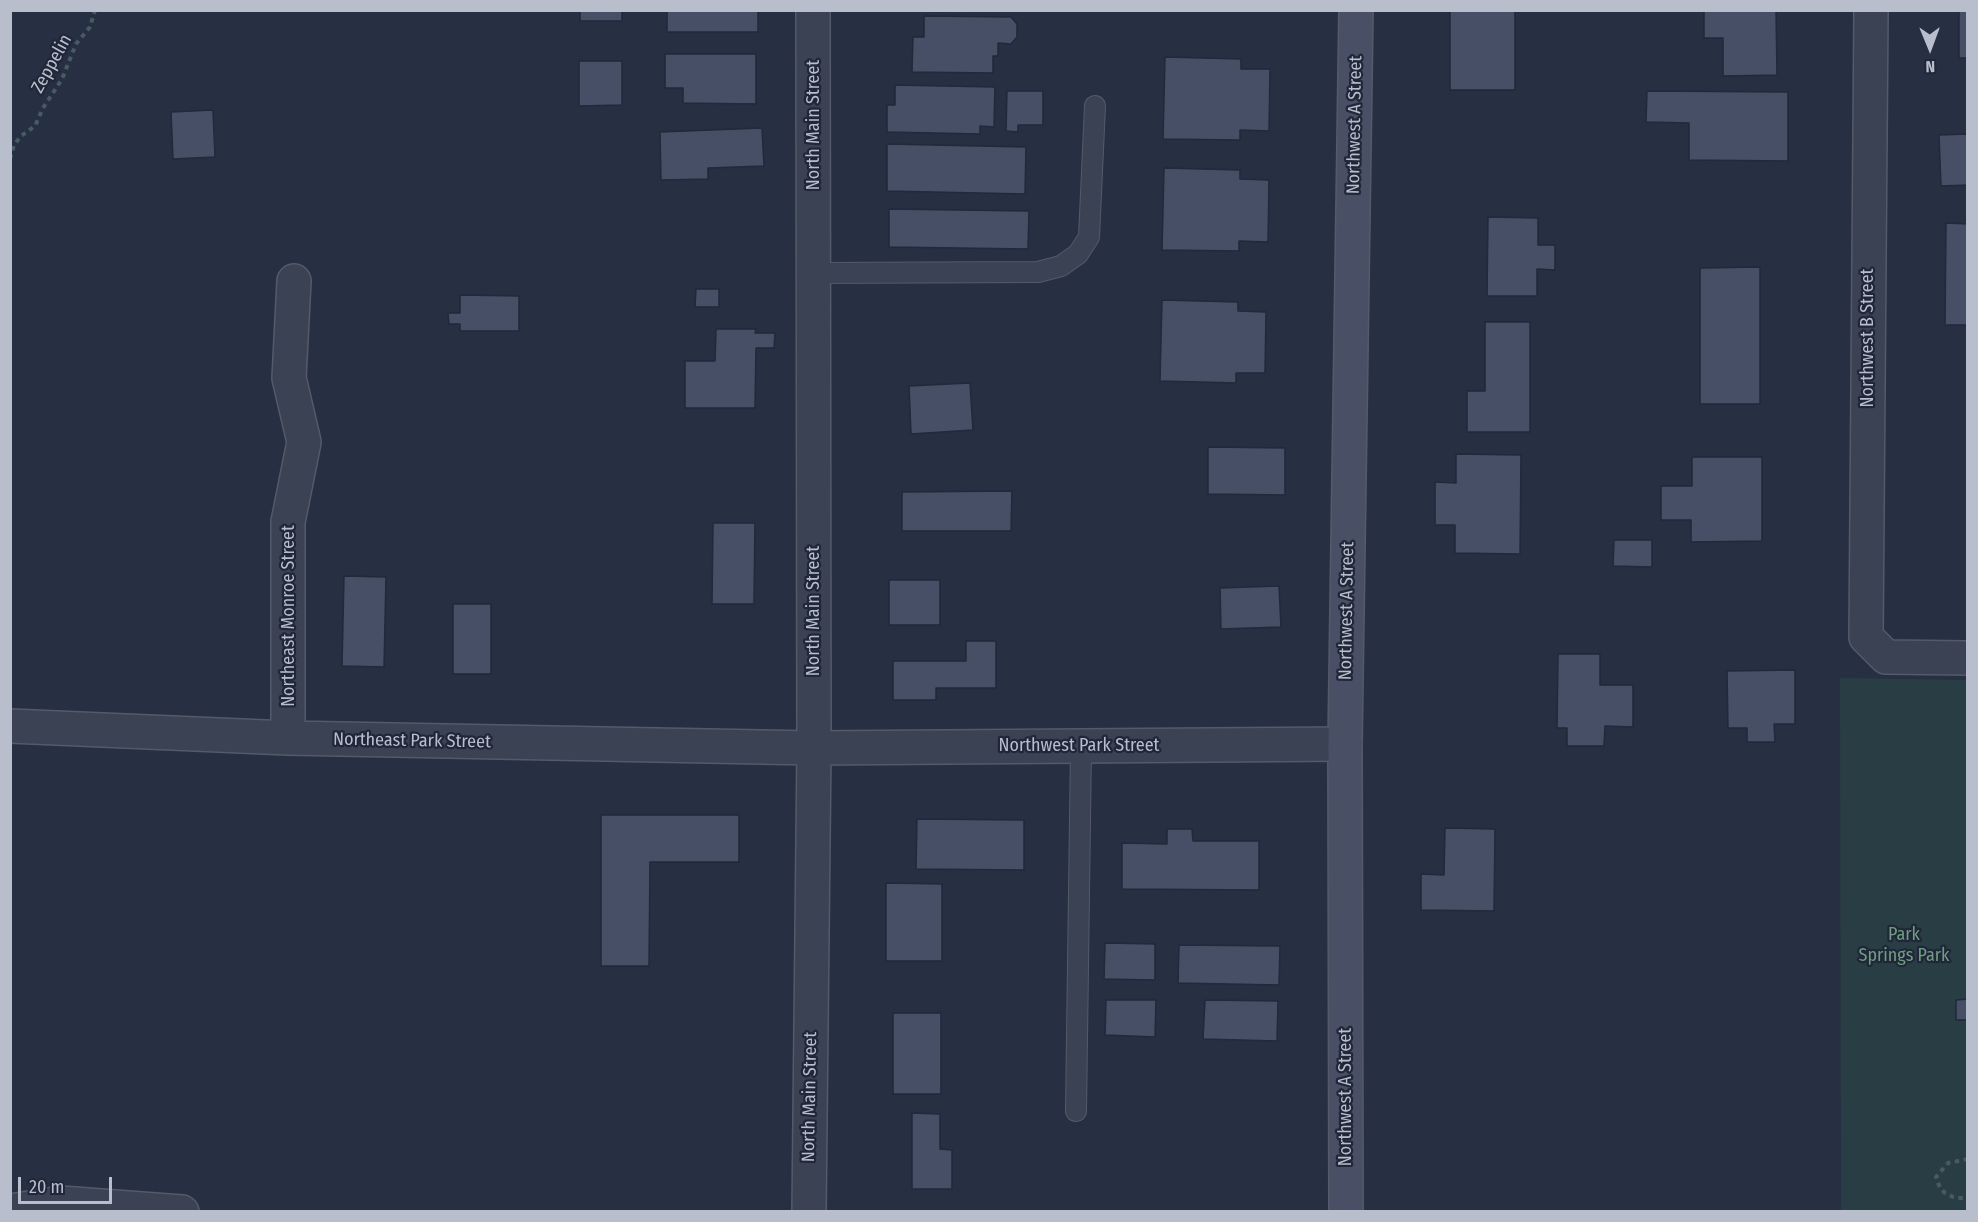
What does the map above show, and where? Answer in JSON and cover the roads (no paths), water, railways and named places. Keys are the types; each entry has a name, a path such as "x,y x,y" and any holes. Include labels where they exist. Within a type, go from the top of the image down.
{"street":[{"name":"North Main Street","path":"809,1212 814,748 813,10"},
{"name":"Northwest A Street","path":"1346,1212 1345,744 1356,10"},
{"name":"Northwest B Street","path":"1871,10 1866,637 1886,657 1968,658"},
{"name":"Northeast Monroe Street","path":"288,738 288,522 304,442 289,378 294,281"},
{"name":"Northeast Park Street","path":"10,726 288,738 814,748"},
{"name":"Northwest Park Street","path":"814,748 1345,744"},
{"path":"10,1211 61,1203 182,1212"}],"lane":[{"path":"815,273 1038,272 1061,266 1078,254 1089,237 1095,105"},
{"path":"1076,1111 1081,746"}],"park label":[{"name":"Park Springs Park","path":"1904,945"}]}
